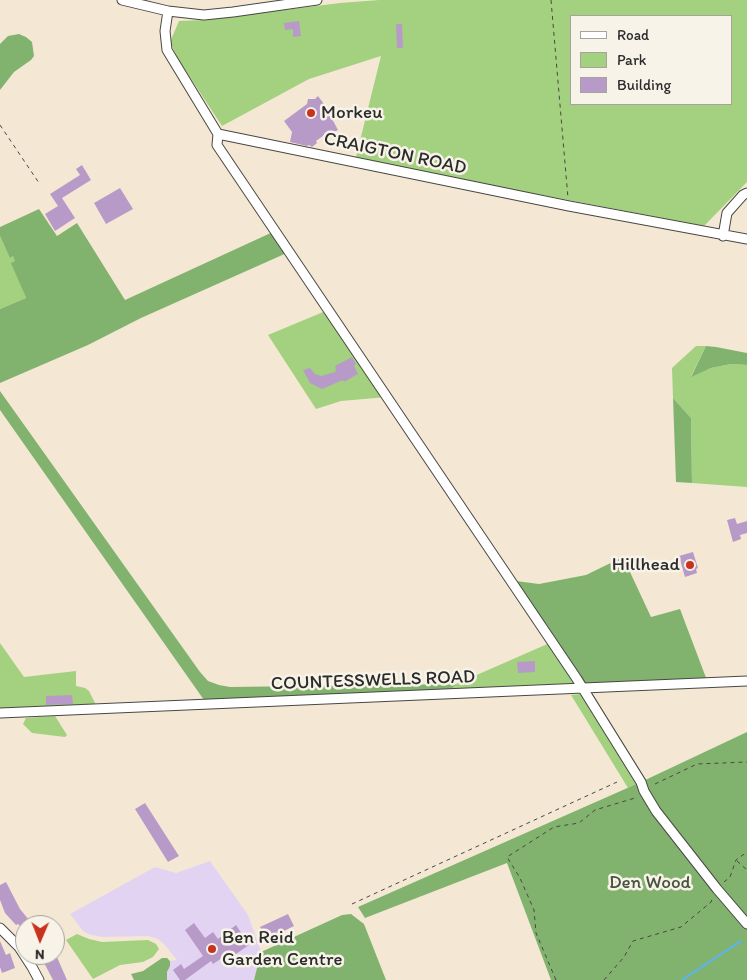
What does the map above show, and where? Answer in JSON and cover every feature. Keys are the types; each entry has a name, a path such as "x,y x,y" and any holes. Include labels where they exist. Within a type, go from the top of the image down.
{"street":[{"path":"122,0 168,11 204,15 317,0"},
{"path":"168,11 165,31 168,50 218,134 217,145 557,650 641,782 656,811 747,924"},
{"name":"CRAIGTON ROAD","path":"218,134 569,206 747,240"},
{"path":"723,236 727,213 747,193"},
{"name":"COUNTESSWELLS ROAD","path":"0,713 747,681"},
{"path":"0,928 19,947 39,980"}],"path":[{"path":"551,0 569,206"},
{"path":"0,125 39,183"},
{"path":"655,784 697,764 747,762"},
{"path":"352,904 617,782"},
{"path":"556,980 536,933 534,910 520,878 506,857 554,827 579,823 595,810 635,798"},
{"path":"604,980 624,957 633,941 681,927 711,902 717,889 730,877 736,860 747,852"},
{"path":"736,860 747,870"}],"shaded area":[{"path":"210,861 248,915 261,952 254,980 167,980 170,961 177,960 158,939 148,936 102,937 91,935 83,931 70,914 155,867 176,873"}],"green space":[{"path":"379,0 747,0 747,182 704,226 422,172 356,157 381,56 309,79 222,126 178,59 170,42 179,21 204,20"},
{"path":"19,34 32,42 34,56 14,72 0,90 0,44 8,36"},
{"path":"39,209 57,236 77,223 125,300 275,231 289,252 141,318 88,345 0,383 0,309 26,298 11,263 15,261 13,256 10,258 0,236 0,227"},
{"path":"0,236 10,257 13,256 16,261 12,263 26,298 0,309"},
{"path":"328,310 387,397 341,401 316,409 268,335"},
{"path":"696,346 706,346 691,376 711,368 731,364 747,365 747,487 692,483 691,418 673,398 672,368"},
{"path":"706,346 747,353 747,365 731,364 711,368 691,377"},
{"path":"0,391 208,681 230,687 456,684 447,695 204,700 0,410"},
{"path":"673,398 691,418 692,483 676,482"},
{"path":"623,557 651,617 680,609 708,683 581,689 516,581 539,584 586,575"},
{"path":"552,642 581,689 447,695 456,684"},
{"path":"0,643 24,677 76,671 76,686 89,691 96,705 0,709"},
{"path":"581,694 641,782 628,788 571,695"},
{"path":"55,716 67,735 65,737 32,733 23,724 26,718"},
{"name":"Den Wood","path":"747,732 747,980 551,980 507,863 365,918 358,907 641,782"},
{"path":"351,914 364,924 386,980 254,980 261,952 342,915"},
{"path":"77,934 102,942 148,940 156,944 159,949 153,957 143,962 120,965 93,979 66,940"},
{"path":"162,958 167,958 170,961 167,980 134,980 131,974 143,971"}],"building":[{"path":"299,21 301,36 293,37 293,29 285,30 284,23"},
{"path":"396,24 402,24 403,48 397,48"},
{"path":"318,96 330,112 338,130 328,135 327,133 316,141 317,143 312,147 290,142 292,132 284,121 307,104 308,99 315,99"},
{"path":"82,165 91,180 62,198 75,218 55,231 45,214 58,206 50,194 80,175 76,169"},
{"path":"120,188 133,209 106,224 94,203"},
{"path":"352,357 358,374 344,382 343,380 322,389 310,383 303,370 310,368 315,374 321,376 335,372 335,366"},
{"path":"735,518 737,524 747,521 747,533 740,535 741,539 733,542 727,520"},
{"name":"Hillhead","path":"693,552 698,568 696,569 697,573 685,577 679,556"},
{"path":"535,661 535,672 518,673 517,662"},
{"path":"72,695 73,704 46,705 46,696"},
{"path":"145,803 179,856 168,862 135,809"},
{"path":"6,882 25,915 15,915 15,924 5,913 0,900 0,885"},
{"path":"288,914 294,926 266,940 260,927"},
{"name":"Ben Reid Garden Centre","path":"194,923 205,938 213,932 218,939 236,925 249,945 230,958 228,954 213,964 211,961 185,980 180,980 173,970 181,964 184,969 203,956 185,930"},
{"path":"0,941 6,955 10,953 15,968 2,973 0,967"},
{"path":"45,965 60,965 67,980 53,980"}],"waterway":[{"path":"682,980 741,941"}],"place":[{"name":"Morkeu","path":"311,113"},
{"name":"Hillhead","path":"690,565"},
{"name":"Ben Reid Garden Centre","path":"212,949"}]}
